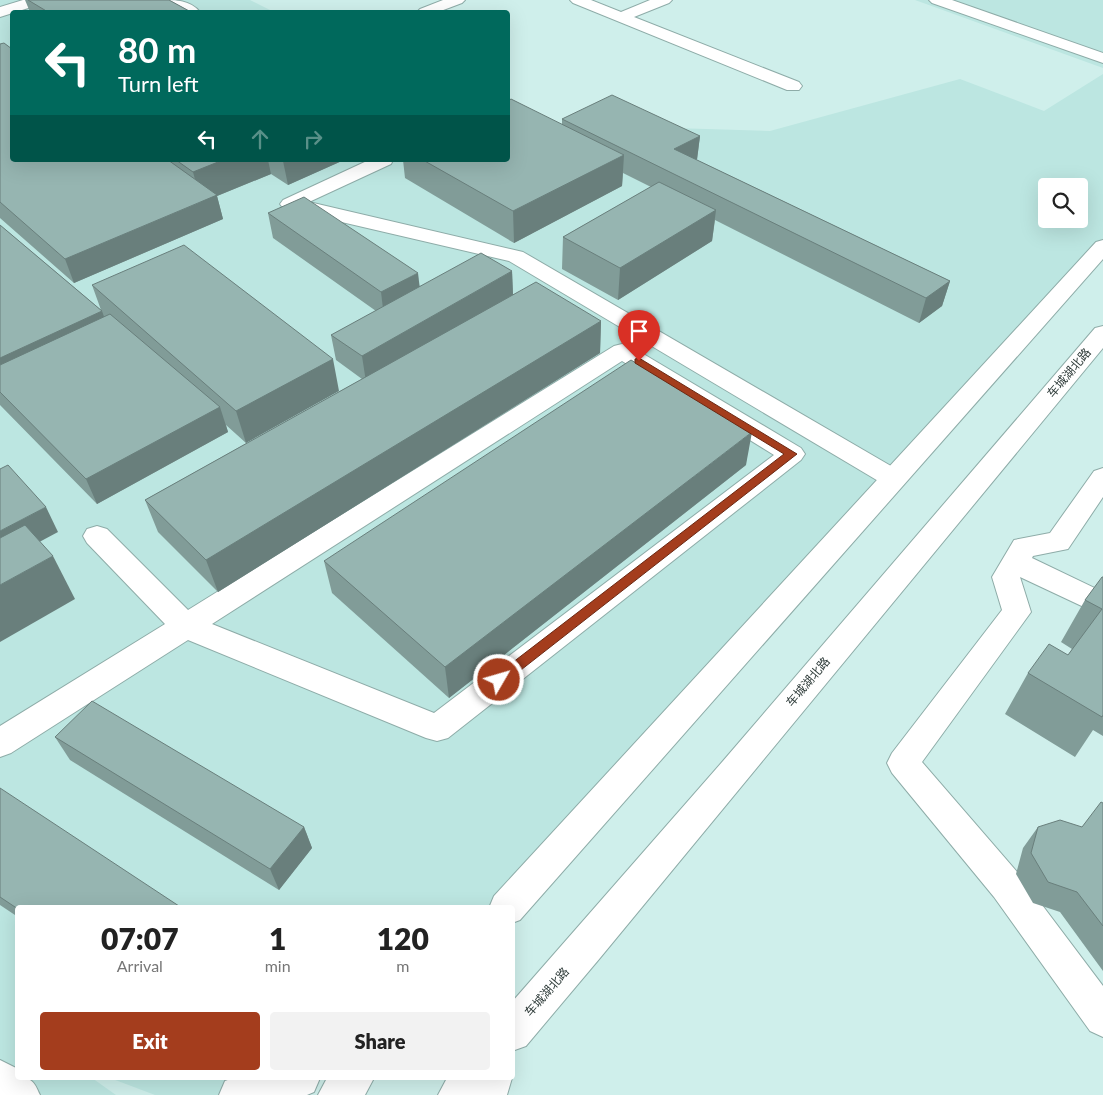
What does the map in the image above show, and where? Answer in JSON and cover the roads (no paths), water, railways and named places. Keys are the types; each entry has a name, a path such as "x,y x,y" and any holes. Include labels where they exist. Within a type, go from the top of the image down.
{"main road":[{"path":"0,12 39,0"},
{"path":"170,0 188,10"},
{"path":"430,10 457,0"},
{"path":"578,0 793,86"},
{"path":"621,17 664,0"},
{"path":"938,0 1103,58"},
{"path":"380,162 290,204 516,256 894,478"},
{"path":"510,905 1103,246"},
{"name":"车城湖北路","path":"515,1029 646,876 802,688 1103,333"},
{"path":"0,743 185,626 622,351 792,454 437,728 185,626 97,536"},
{"path":"1103,477 1058,542 1024,547 1006,577 1018,612 903,764 1006,885 1103,1018"},
{"path":"1015,562 1103,606"},
{"path":"0,1080 20,1095"},
{"path":"239,1095 293,1080"},
{"path":"338,1095 352,1080"},
{"path":"458,1095 471,1080"},
{"path":"487,1095 491,1080"}]}
